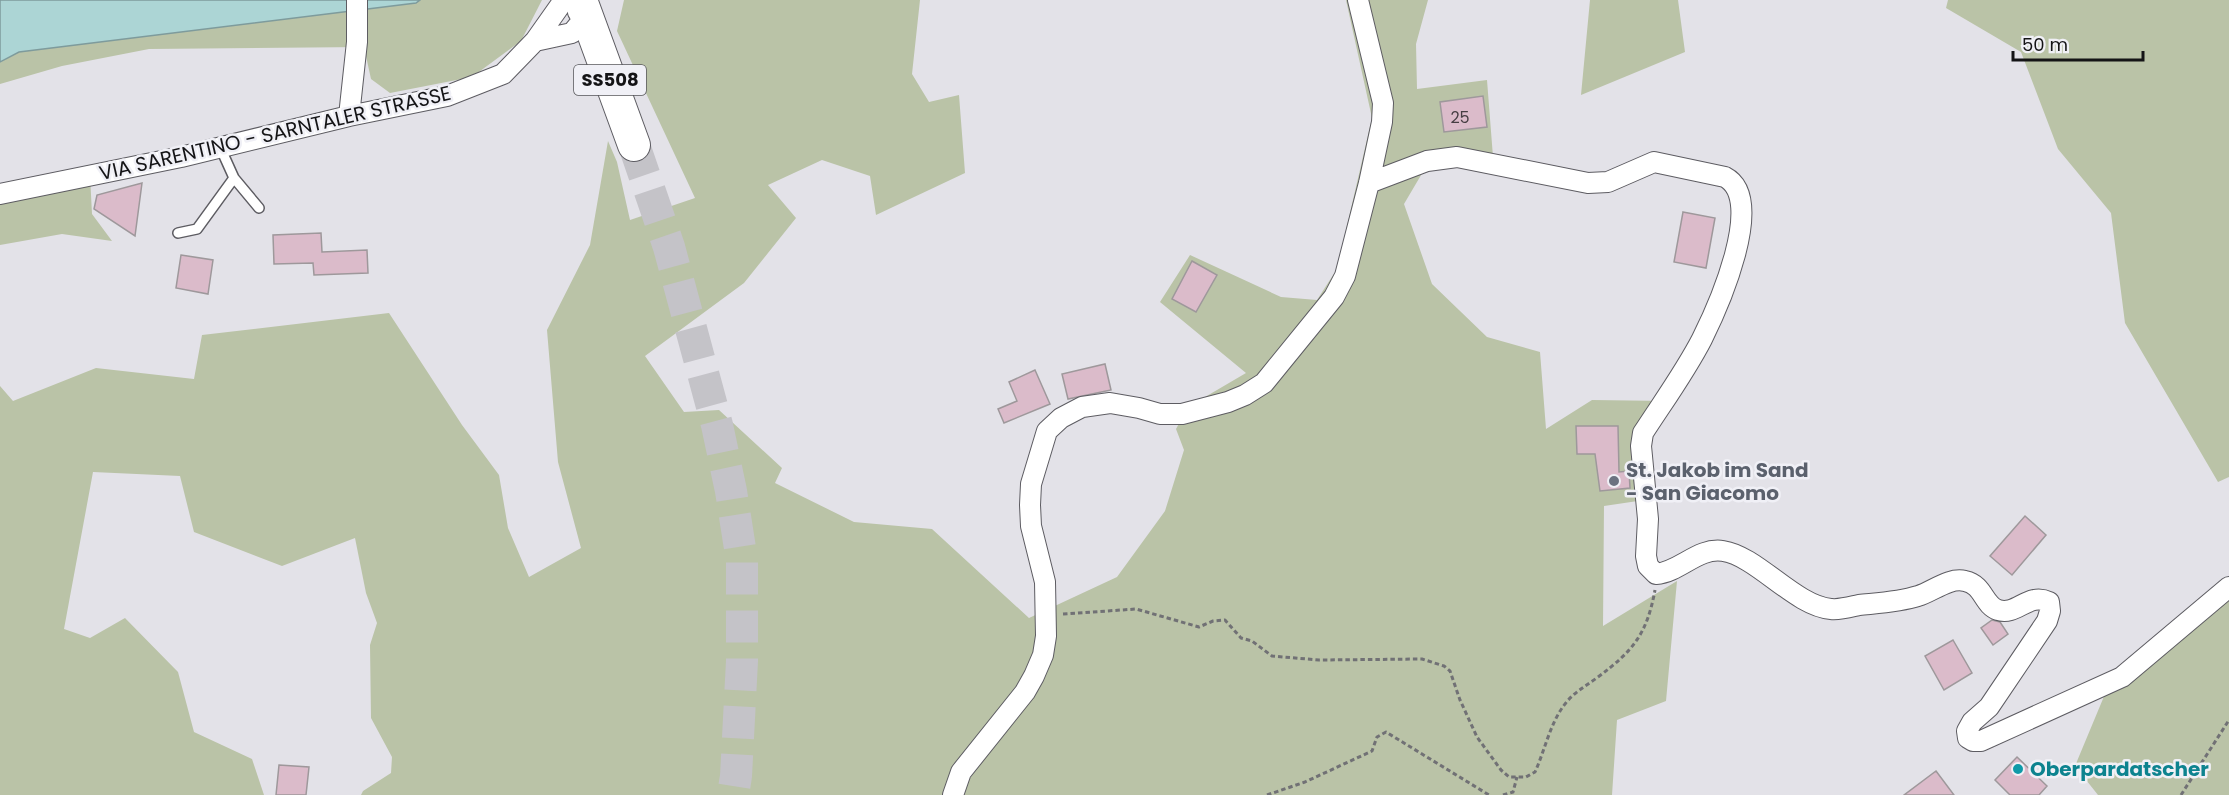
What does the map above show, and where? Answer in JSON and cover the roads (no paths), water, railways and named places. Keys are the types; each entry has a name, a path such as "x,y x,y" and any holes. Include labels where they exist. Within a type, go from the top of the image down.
{"main road":[{"name":"SS508","path":"572,12 600,52 634,145"}],"street":[{"path":"349,116 357,42 357,0"},
{"path":"953,795 961,772 1025,692 1042,655 1047,614 1045,582 1031,526 1030,505 1031,483 1047,431 1060,418 1082,407 1110,403 1160,414 1182,414 1245,395 1264,383 1334,297 1346,276 1369,183 1382,122 1383,104 1382,92 1358,0"},
{"path":"535,41 572,12"},
{"name":"VIA SARENTINO - SARNTALER STRASSE","path":"0,194 447,96 503,74 535,41 572,12"},
{"path":"1369,183 1427,161 1457,157 1588,183 1608,182 1654,162 1725,177 1732,181 1739,195 1743,221 1721,297 1694,353 1643,433 1641,446 1648,519 1646,556 1648,566 1656,574 1667,573 1706,552 1722,551 1738,555 1777,582 1818,605 1832,609 1918,596 1958,580 1976,585 1992,607 1999,610 2012,609 2034,599 2042,598 2049,602 2050,611 2047,621 1989,707 1972,722 1966,731 1968,738 1973,741 1981,741 2122,677 2229,587"}],"lane":[{"path":"220,147 234,178 259,208"},
{"path":"178,233 197,229 234,178"}],"water":[{"path":"0,0 420,0 416,3 19,52 0,62"}],"tunnel":[{"path":"634,145 669,247 717,425 731,491 742,561 742,661 733,795"}],"place":[{"name":"St. Jakob im Sand - San Giacomo","path":"1614,481"},
{"name":"Oberpardatscher","path":"2018,769"}]}
